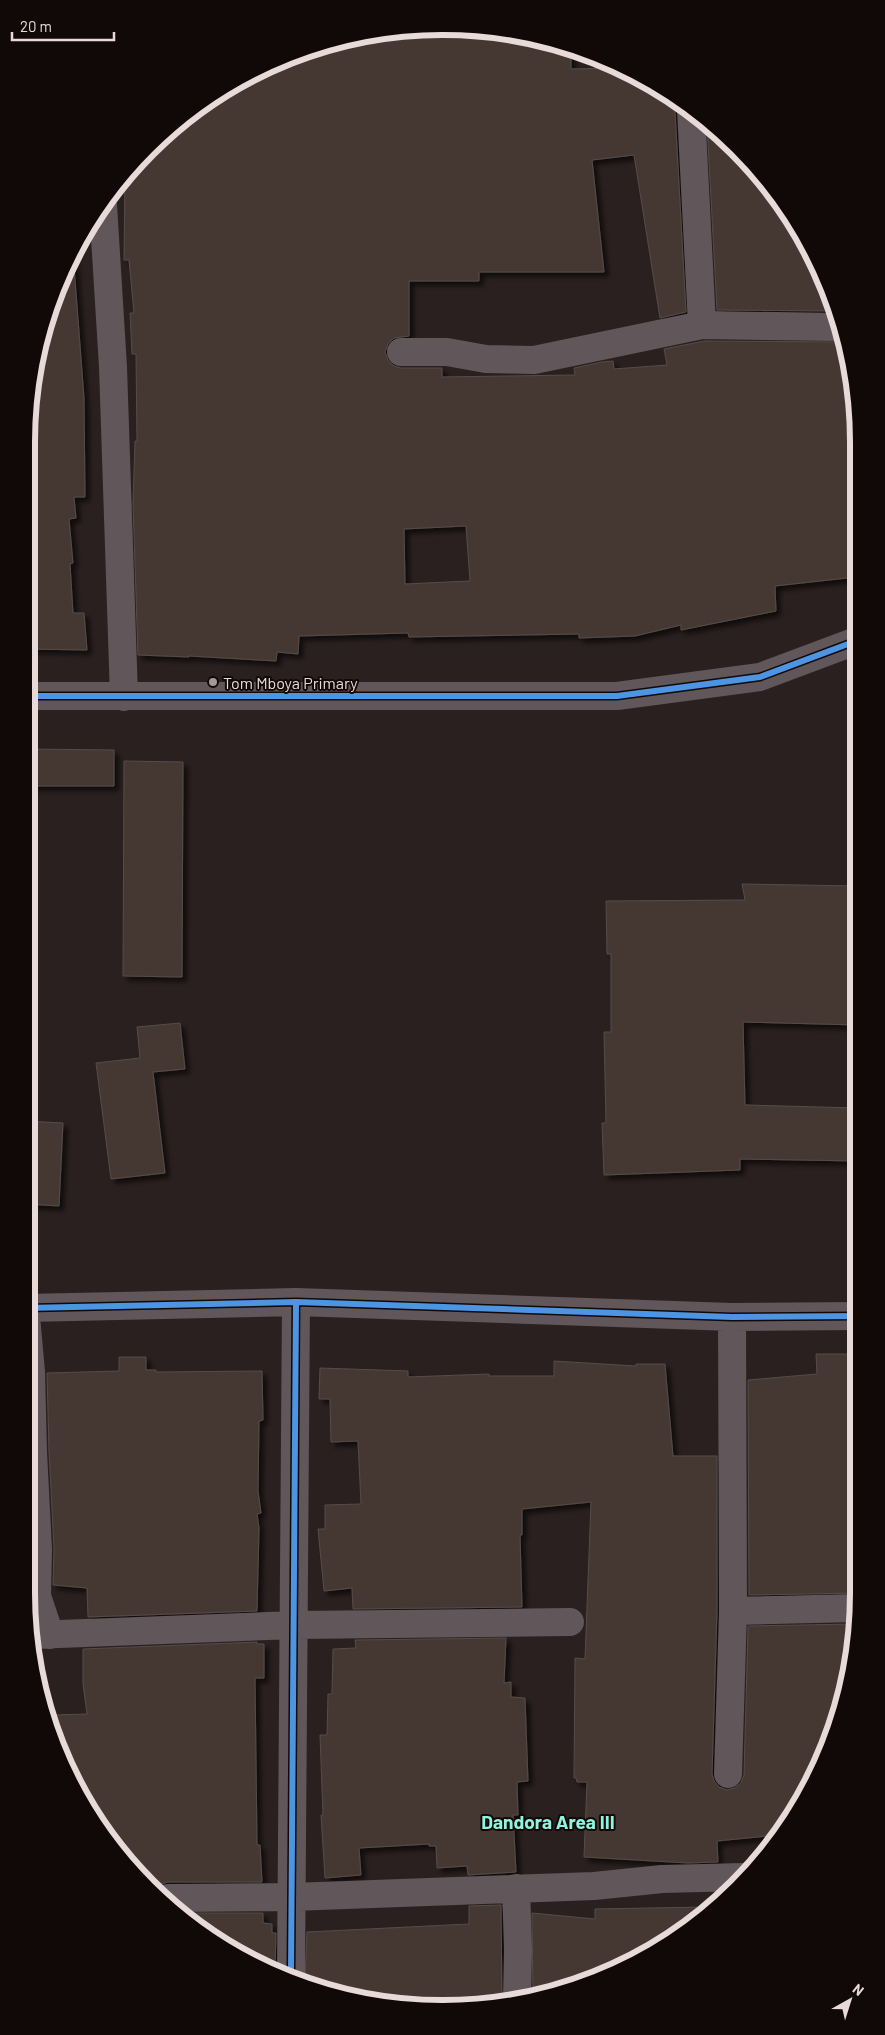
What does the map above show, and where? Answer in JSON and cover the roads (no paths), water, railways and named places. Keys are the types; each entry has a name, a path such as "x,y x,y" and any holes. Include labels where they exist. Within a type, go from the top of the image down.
{"street":[{"path":"691,119 702,325"},
{"path":"104,216 113,367 124,697"},
{"path":"401,352 447,352 486,359 534,360 702,325 833,327"},
{"path":"35,696 617,696 760,677 850,643"},
{"path":"35,1308 296,1302 732,1317 850,1316"},
{"path":"291,1970 296,1302"},
{"path":"728,1774 733,1611 732,1317"},
{"path":"35,1491 39,1639 295,1625 570,1622"},
{"path":"733,1611 849,1608"},
{"path":"173,1898 292,1897 594,1886 662,1880 734,1877"},
{"path":"516,1888 517,1993"}],"place":[{"name":"Tom Mboya Primary","path":"213,682"}],"district":[{"name":"Dandora Area III","path":"548,1821"}]}
